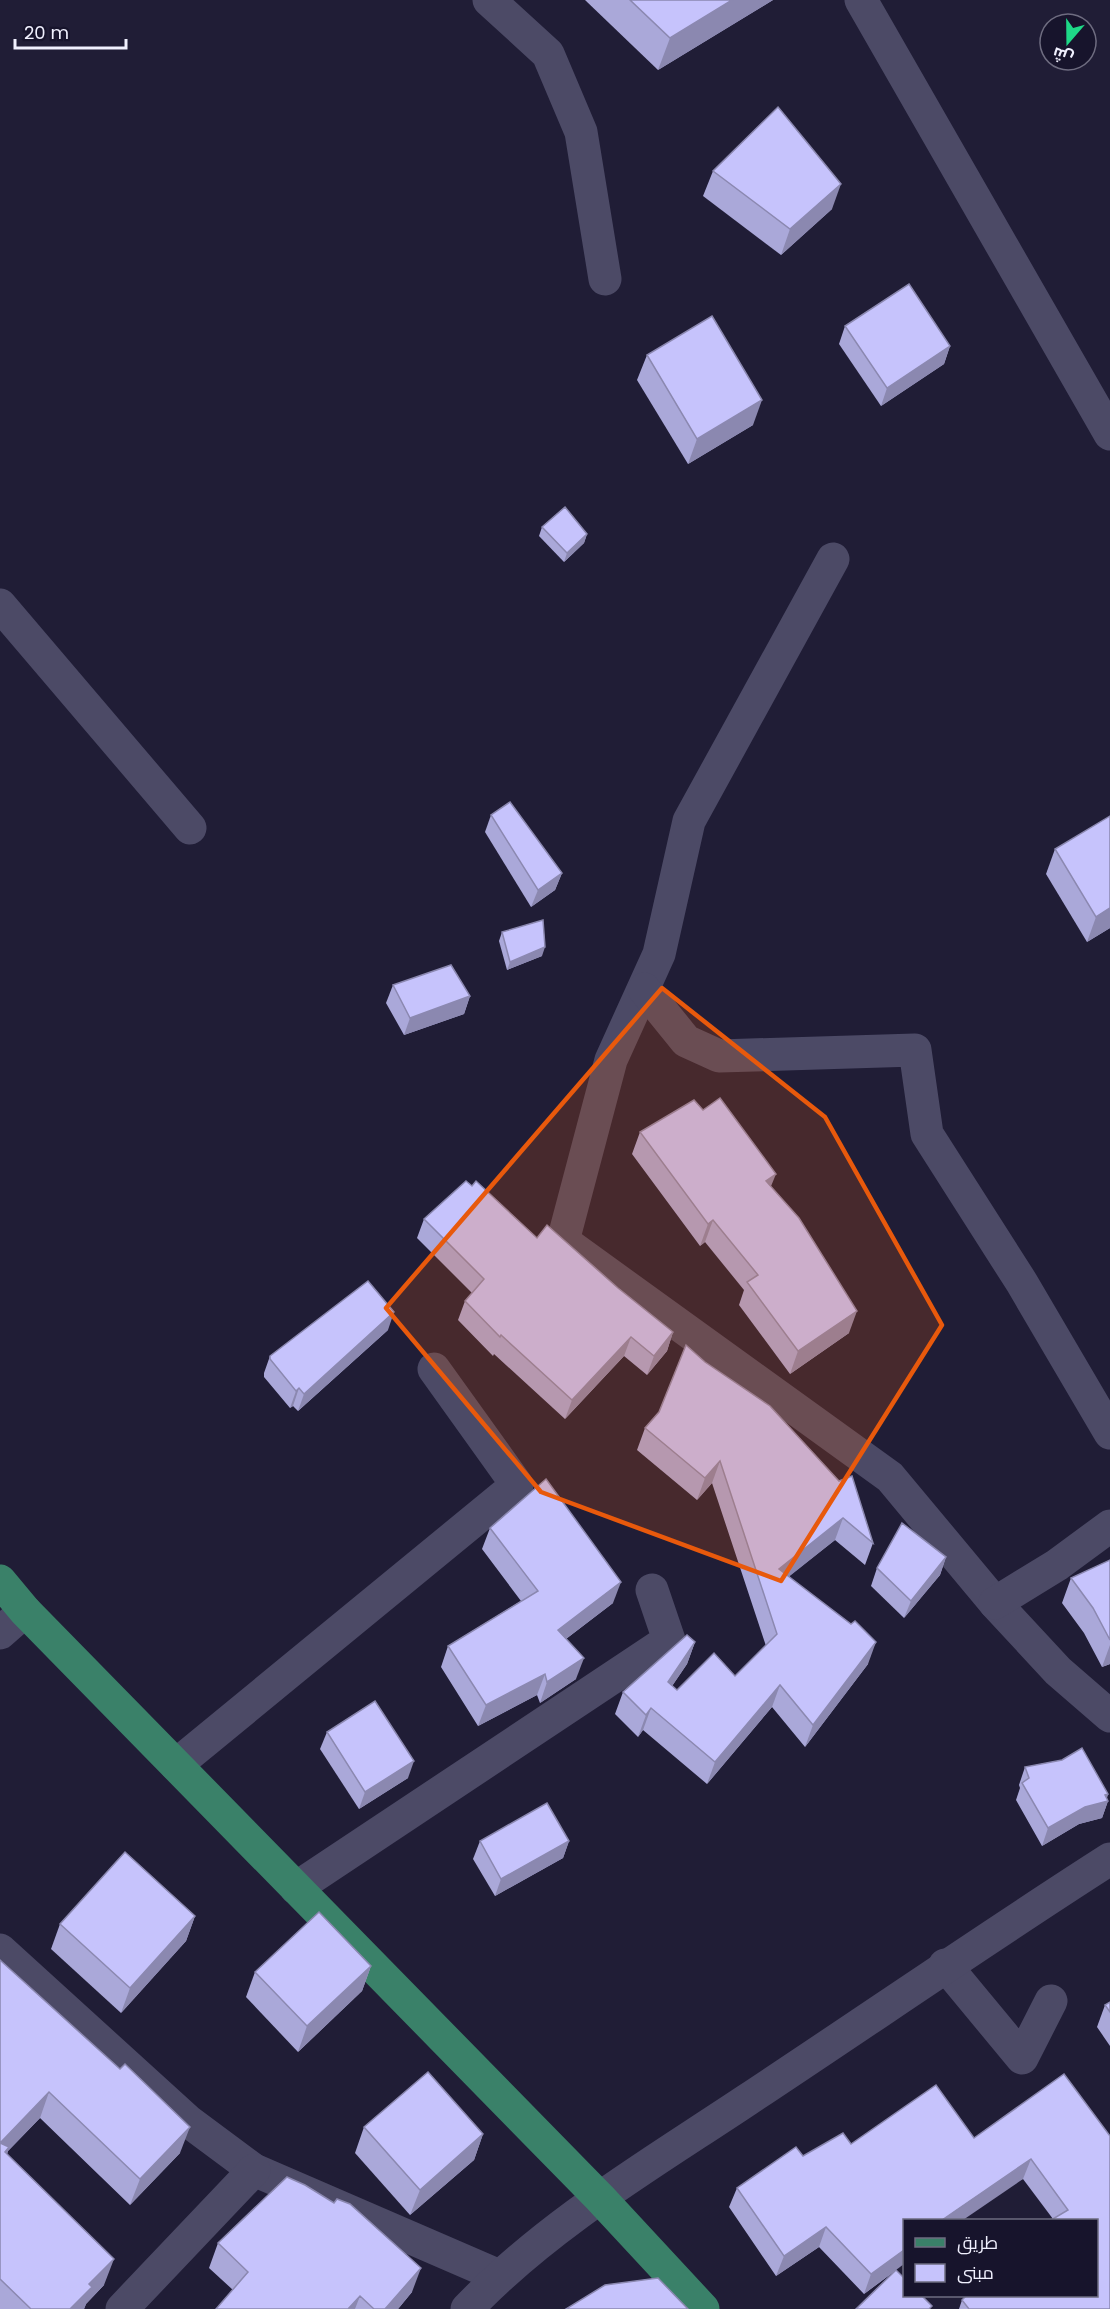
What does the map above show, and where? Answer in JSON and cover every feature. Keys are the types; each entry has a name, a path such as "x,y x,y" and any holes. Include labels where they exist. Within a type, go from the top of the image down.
{"main road":[{"path":"0,1581 25,1611 600,2198 703,2309"}],"street":[{"path":"489,0 548,54 577,122 581,132 605,279"},
{"path":"861,0 1110,434"},
{"path":"833,559 689,821 659,954 611,1060 563,1241 890,1477 995,1603 1058,1671 1110,1716"},
{"path":"0,605 190,828"},
{"path":"644,989 686,1041 719,1056 915,1050 927,1134 1022,1283 1110,1433"},
{"path":"176,1765 517,1485 434,1369"},
{"path":"995,1603 1057,1565 1110,1526"},
{"path":"296,1888 669,1640 652,1590"},
{"path":"0,1633 25,1611"},
{"path":"467,2309 499,2276 600,2198 945,1965 1110,1859"},
{"path":"0,1950 188,2121 254,2170 499,2276"},
{"path":"945,1965 1022,2058 1051,2001"},
{"path":"122,2309 254,2170"}],"highlighted area":[{"path":"662,988 825,1117 942,1325 781,1581 541,1492 386,1308"}],"building":[{"path":"630,0 732,0 670,38"},
{"path":"778,107 841,184 790,229 713,171"},
{"path":"909,284 950,346 887,388 845,326"},
{"path":"712,316 762,400 697,439 647,355"},
{"path":"565,507 587,534 567,553 542,527"},
{"path":"510,802 562,873 538,890 491,815"},
{"path":"1110,816 1110,908 1096,917 1055,849"},
{"path":"543,920 545,947 510,962 502,932"},
{"path":"451,965 470,996 410,1018 393,985"},
{"path":"720,1098 776,1174 766,1181 799,1218 857,1311 798,1351 747,1282 758,1275 713,1220 708,1224 640,1132 694,1100 703,1110"},
{"path":"466,1181 472,1186 476,1181 537,1238 547,1225 618,1288 673,1332 654,1356 631,1337 572,1400 501,1335 500,1337 465,1301 484,1279 424,1219"},
{"path":"368,1281 394,1312 304,1394 299,1388 296,1391 270,1356"},
{"path":"686,1345 705,1362 770,1406 839,1481 852,1476 873,1543 843,1518 779,1569 851,1624 855,1621 876,1642 813,1725 780,1685 715,1762 651,1708 646,1715 623,1692 687,1635 695,1642 668,1682 677,1690 714,1653 735,1676 777,1634 720,1461 705,1478 645,1428 659,1412"},
{"path":"546,1479 621,1582 558,1630 584,1658 547,1682 545,1674 486,1705 448,1646 538,1591 490,1528"},
{"path":"902,1523 946,1557 911,1601 877,1568"},
{"path":"1110,1560 1110,1640 1093,1608 1071,1578"},
{"path":"375,1701 414,1761 365,1792 327,1732"},
{"path":"1082,1748 1108,1794 1105,1795 1108,1801 1085,1807 1048,1828 1022,1783 1029,1778 1025,1767 1062,1760"},
{"path":"547,1803 569,1841 501,1879 480,1841"},
{"path":"125,1852 195,1916 130,1988 60,1924"},
{"path":"319,1912 371,1966 307,2026 255,1972"},
{"path":"0,1960 120,2069 125,2064 190,2127 140,2179 49,2092 0,2143"},
{"path":"1110,2002 1110,2012 1105,2005"},
{"path":"428,2072 483,2134 420,2190 364,2127"},
{"path":"1064,2074 1110,2136 1110,2309 969,2309 962,2300 965,2297 1098,2297 1098,2219 1053,2219 1068,2210 1031,2159 943,2219 903,2219 903,2251 871,2274 826,2227 784,2256 737,2188 796,2147 803,2156 843,2133 851,2144 936,2085 974,2138"},
{"path":"0,2143 9,2147 5,2152 114,2259 89,2284 92,2287 70,2309 31,2309 0,2279"},
{"path":"287,2177 334,2203 337,2199 350,2204 421,2268 385,2309 374,2309 360,2296 348,2309 216,2309 248,2272 218,2243"},
{"path":"896,2270 903,2277 903,2297 923,2297 932,2306 929,2309 856,2309"},
{"path":"658,2278 688,2309 566,2309 605,2285"}]}
